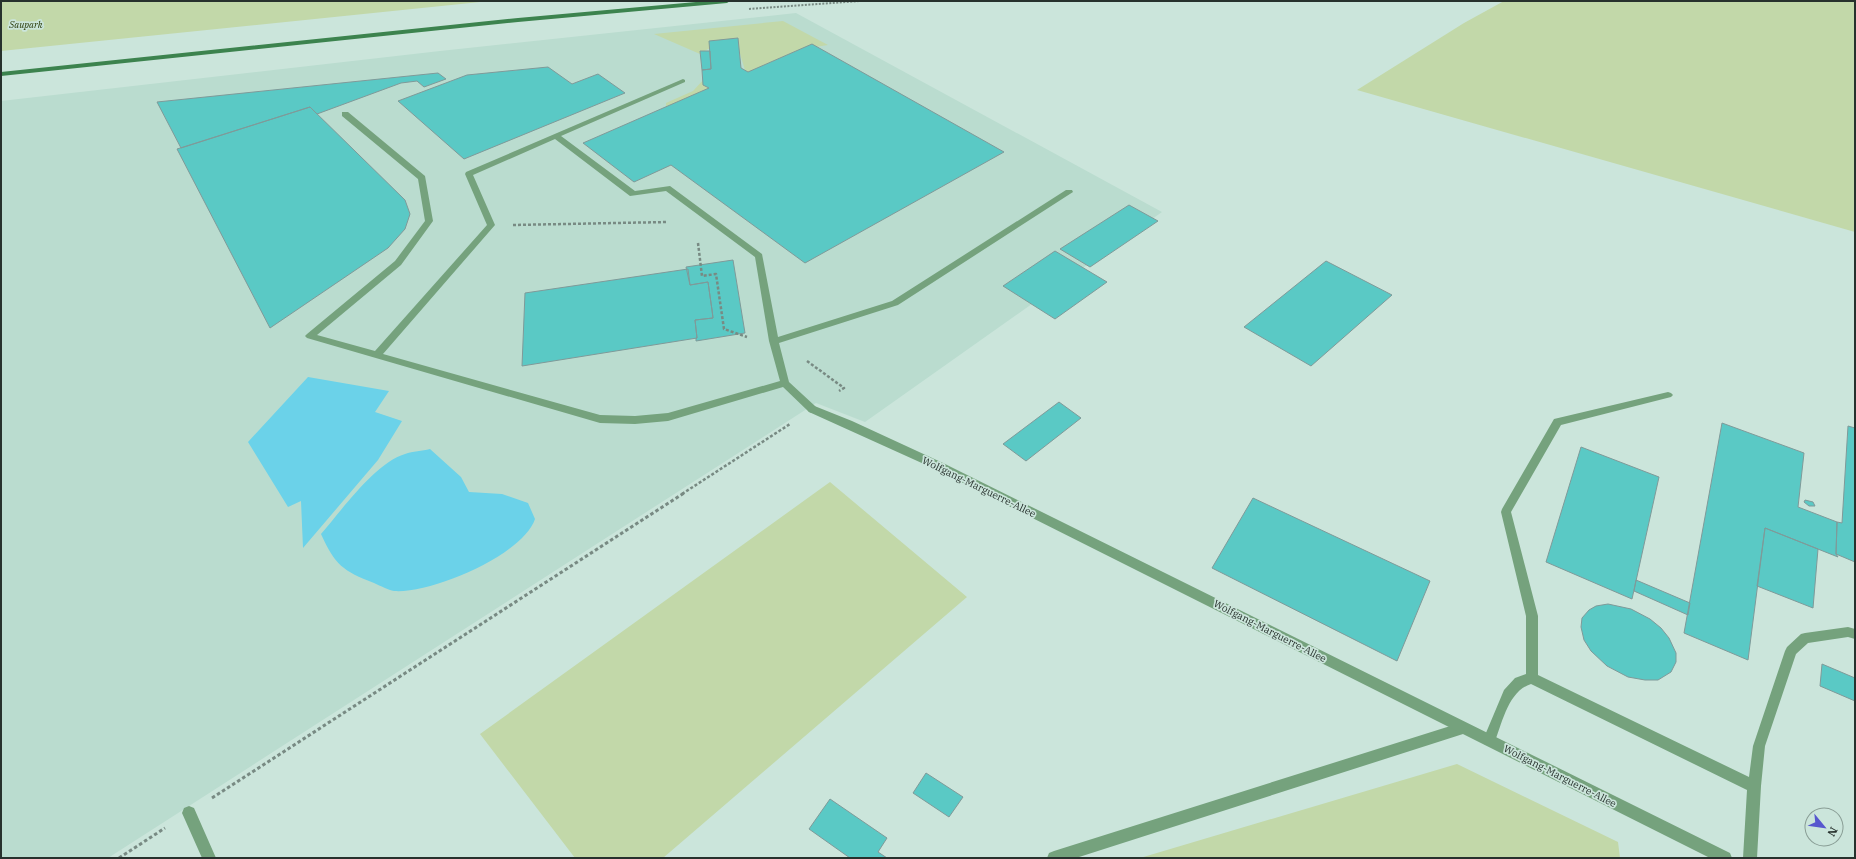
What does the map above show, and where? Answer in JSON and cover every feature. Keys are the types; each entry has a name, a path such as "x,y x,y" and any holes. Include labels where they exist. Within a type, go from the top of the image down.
{"main road":[{"path":"1,74 518,20 727,1"}],"street":[{"path":"376,356 491,225 469,174 683,81"},
{"path":"345,114 422,178 429,221 398,263 310,336 600,419 634,420 668,417 785,383"},
{"path":"556,136 633,194 667,188 759,256 774,341 785,383 812,410"},
{"path":"774,341 895,303 1069,192"},
{"path":"1532,678 1532,616 1506,512 1558,422 1668,395"},
{"name":"Wolfgang-Marguerre-Allee","path":"812,410 848,424 939,466 1725,858"},
{"path":"1750,858 1758,746 1791,651 1805,638 1848,632 1855,634"},
{"path":"1489,740 1508,694 1519,682 1532,678 1754,786"},
{"path":"1054,858 1463,728"},
{"path":"189,813 209,858"}],"path":[{"path":"696,222 702,276 716,274 724,329"},
{"path":"491,225 712,222"},
{"path":"119,858 812,410"}],"shaded area":[{"path":"796,13 1162,212 865,422 816,403 108,858 1,858 1,101 440,51"}],"green space":[{"name":"Saupark","path":"1,1 490,1 1,51"},
{"path":"1504,1 1855,1 1855,232 1357,90 1464,23"},
{"path":"783,21 828,45 808,48 666,109 666,103 693,91 705,78 745,70 737,44 708,49 700,54 654,34"},
{"path":"830,482 967,597 663,858 575,858 480,734"},
{"path":"1457,764 1618,842 1620,858 1140,858"}],"water":[{"path":"308,377 389,391 375,412 402,421 378,460 303,548 301,501 288,507 248,442"},
{"path":"430,449 461,477 469,492 502,494 528,503 535,519 527,533 513,546 474,570 430,586 410,590 389,590 355,575 341,566 326,545 321,534 360,488 382,467 405,454"}],"building":[{"path":"738,38 741,68 748,72 812,44 1004,152 805,263 671,165 634,182 583,143 709,88 703,85 702,70 711,69 709,41"},
{"path":"700,51 710,51 711,69 702,70"},
{"path":"548,67 572,84 598,74 625,93 464,159 398,101 467,75"},
{"path":"438,73 446,79 424,87 417,81 401,83 317,114 310,107 181,148 157,102"},
{"path":"310,107 405,200 410,214 405,229 388,248 270,328 177,149"},
{"path":"1129,205 1158,221 1090,267 1060,249"},
{"path":"1055,251 1107,282 1055,319 1003,286"},
{"path":"733,260 745,333 696,341 695,320 713,318 712,310 708,282 690,285 686,267"},
{"path":"1326,261 1392,295 1311,366 1244,327"},
{"path":"688,269 690,285 708,282 712,310 713,318 695,320 697,338 522,366 525,293"},
{"path":"1059,402 1081,418 1026,461 1003,444"},
{"path":"1722,423 1804,453 1798,507 1837,522 1836,554 1838,557 1765,528 1748,660 1684,633"},
{"path":"1848,426 1855,428 1855,562 1836,554 1837,522 1842,523"},
{"path":"1581,447 1659,477 1632,599 1546,562"},
{"path":"1253,498 1430,581 1397,661 1212,568"},
{"path":"1805,500 1813,502 1815,506 1809,506 1804,502"},
{"path":"1765,528 1818,549 1813,608 1757,586"},
{"path":"1636,580 1690,603 1688,615 1634,591"},
{"path":"1608,604 1631,609 1650,619 1661,628 1669,638 1676,653 1676,662 1671,672 1658,680 1645,680 1628,677 1607,666 1591,651 1584,640 1581,627 1582,618 1589,610 1596,606"},
{"path":"1822,664 1855,678 1855,701 1820,686"},
{"path":"926,773 963,797 949,817 913,793"},
{"path":"830,799 887,838 878,852 887,858 850,858 809,829"}]}
